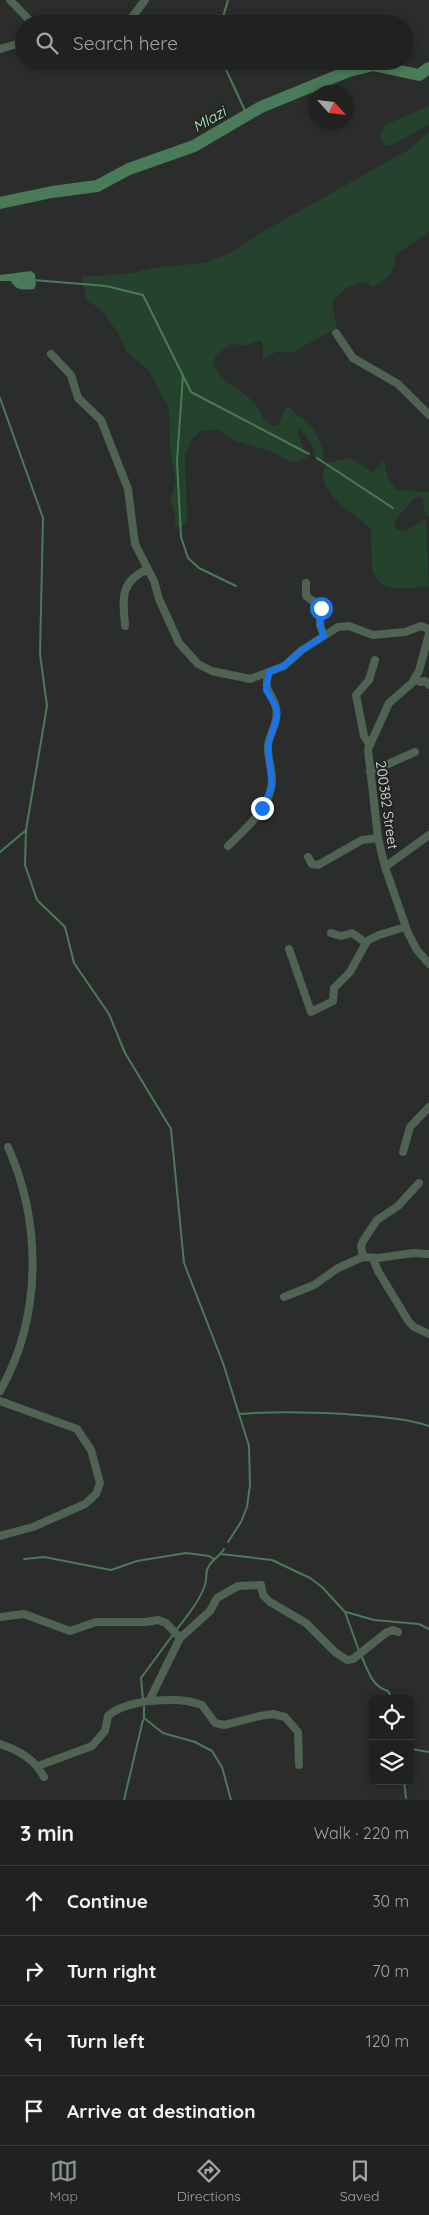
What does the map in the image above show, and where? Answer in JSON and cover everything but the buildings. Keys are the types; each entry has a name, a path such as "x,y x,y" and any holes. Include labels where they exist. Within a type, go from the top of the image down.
{"street":[{"path":"10,0 24,15"},
{"path":"134,15 145,0"},
{"path":"0,49 15,45"},
{"path":"336,333 352,358 398,384 429,415"},
{"path":"51,354 71,375 75,392 80,401 101,420 128,489 136,544 179,643 198,664 212,672 250,679 284,666 302,650 344,626 373,635 404,632 421,626 429,629"},
{"path":"125,626 122,598 136,575 148,569"},
{"path":"306,583 305,594 321,608 320,625 324,636"},
{"path":"429,634 422,666 414,679 420,682 425,681 429,685"},
{"path":"369,744 364,736 356,695 369,680 375,660"},
{"path":"228,846 259,812 271,790 272,776 268,745 277,717 276,707 266,690 269,672"},
{"name":"200382 Street","path":"414,679 389,703 369,744 370,772 378,838 385,867 405,927 415,946 429,964"},
{"path":"370,772 415,752"},
{"path":"385,867 429,835"},
{"path":"308,857 312,864 318,865 362,840 378,838"},
{"path":"288,949 308,1011 311,1012 333,1001 334,988 350,972 366,943 378,935 405,927"},
{"path":"331,933 342,936 352,933 366,943"},
{"path":"403,1152 410,1127 429,1107"},
{"path":"0,1391 23,1340 31,1294 32,1258 29,1207 20,1174 8,1147"},
{"path":"363,1257 361,1246 372,1226 382,1214 403,1201 419,1182"},
{"path":"284,1298 314,1285 338,1268 363,1257 373,1258 412,1253 429,1254"},
{"path":"373,1258 378,1272 409,1322 414,1327 429,1334"},
{"path":"0,1401 78,1429 91,1450 100,1483 96,1494 85,1504 33,1527 0,1536"},
{"path":"149,1701 180,1638 197,1625 210,1611 217,1598 228,1590 257,1584 261,1585 263,1595 270,1602 306,1623 343,1658 353,1659 387,1632 393,1630 398,1632"},
{"path":"0,1617 28,1615 70,1630 96,1622 146,1622 158,1620 166,1623 180,1638"},
{"path":"38,1766 86,1750 97,1742 105,1731 110,1714 123,1707 149,1701 177,1700 199,1704 215,1723 224,1725 260,1716 281,1715 298,1732 299,1765"},
{"path":"0,1744 24,1755 38,1766 44,1777"}],"shaded area":[{"path":"429,106 429,124 392,145 386,146 379,136 385,125"},
{"path":"429,132 429,231 396,255 392,271 373,287 366,282 361,282 350,286 342,292 332,304 337,328 291,353 278,351 263,359 263,344 260,340 245,346 232,344 217,354 213,362 220,375 249,398 263,418 274,426 278,425 285,408 289,406 294,413 312,427 320,441 324,456 320,462 316,460 312,444 299,428 297,432 307,457 293,463 275,453 233,440 220,430 200,431 191,440 185,455 187,520 180,529 175,525 175,514 170,500 176,482 170,450 169,408 149,371 126,351 118,333 101,310 86,299 82,277 134,273 150,268 204,263 231,253 257,235 408,150"},
{"path":"31,271 35,274 36,285 34,289 21,289 15,287 11,281 0,281 0,275"},
{"path":"351,458 372,472 384,461 388,478 396,490 429,492 429,516 425,515 421,496 413,499 395,521 396,529 404,532 426,519 429,587 390,588 383,585 377,579 372,570 371,529 336,500 324,482 323,472 328,463"}],"waterway":[{"path":"224,15 228,0"},
{"name":"Mlazi","path":"396,70 419,75 429,68"},
{"path":"226,70 247,115"},
{"name":"Mlazi","path":"0,203 52,192 97,186 129,169 194,146 261,107 353,70"},
{"path":"33,280 106,286 143,295 191,392 309,454"},
{"path":"183,375 177,461 181,537 188,558 199,568 236,586"},
{"path":"0,398 43,518 40,654 47,706 26,830 25,865 37,900 65,927 74,963 109,1014 125,1053 171,1129 184,1263 223,1363 249,1446 250,1485 247,1507 241,1522 228,1542"},
{"path":"317,458 393,508"},
{"path":"0,852 25,831"},
{"path":"239,1414 266,1412 346,1414 399,1419 429,1426"},
{"path":"176,1630 202,1593 207,1571 212,1561 224,1549"},
{"path":"24,1559 44,1557 111,1570 137,1561 186,1553 209,1556 214,1559"},
{"path":"221,1554 272,1560 310,1578 322,1587 345,1612 359,1651"},
{"path":"346,1612 374,1620 419,1624 429,1629"},
{"path":"143,1700 141,1678 172,1636"},
{"path":"361,1655 374,1681 382,1689 388,1691 390,1695"},
{"path":"144,1707 144,1718 163,1733 195,1742 212,1751 222,1767 231,1800"},
{"path":"124,1800 143,1720"},
{"path":"414,1750 429,1752"},
{"path":"404,1785 406,1798"}],"route":[{"path":"262,808 270,795 272,786 272,770 268,745 277,717 276,707 266,690 266,680 269,672 284,666 295,655 324,636 320,625 321,608"}]}
